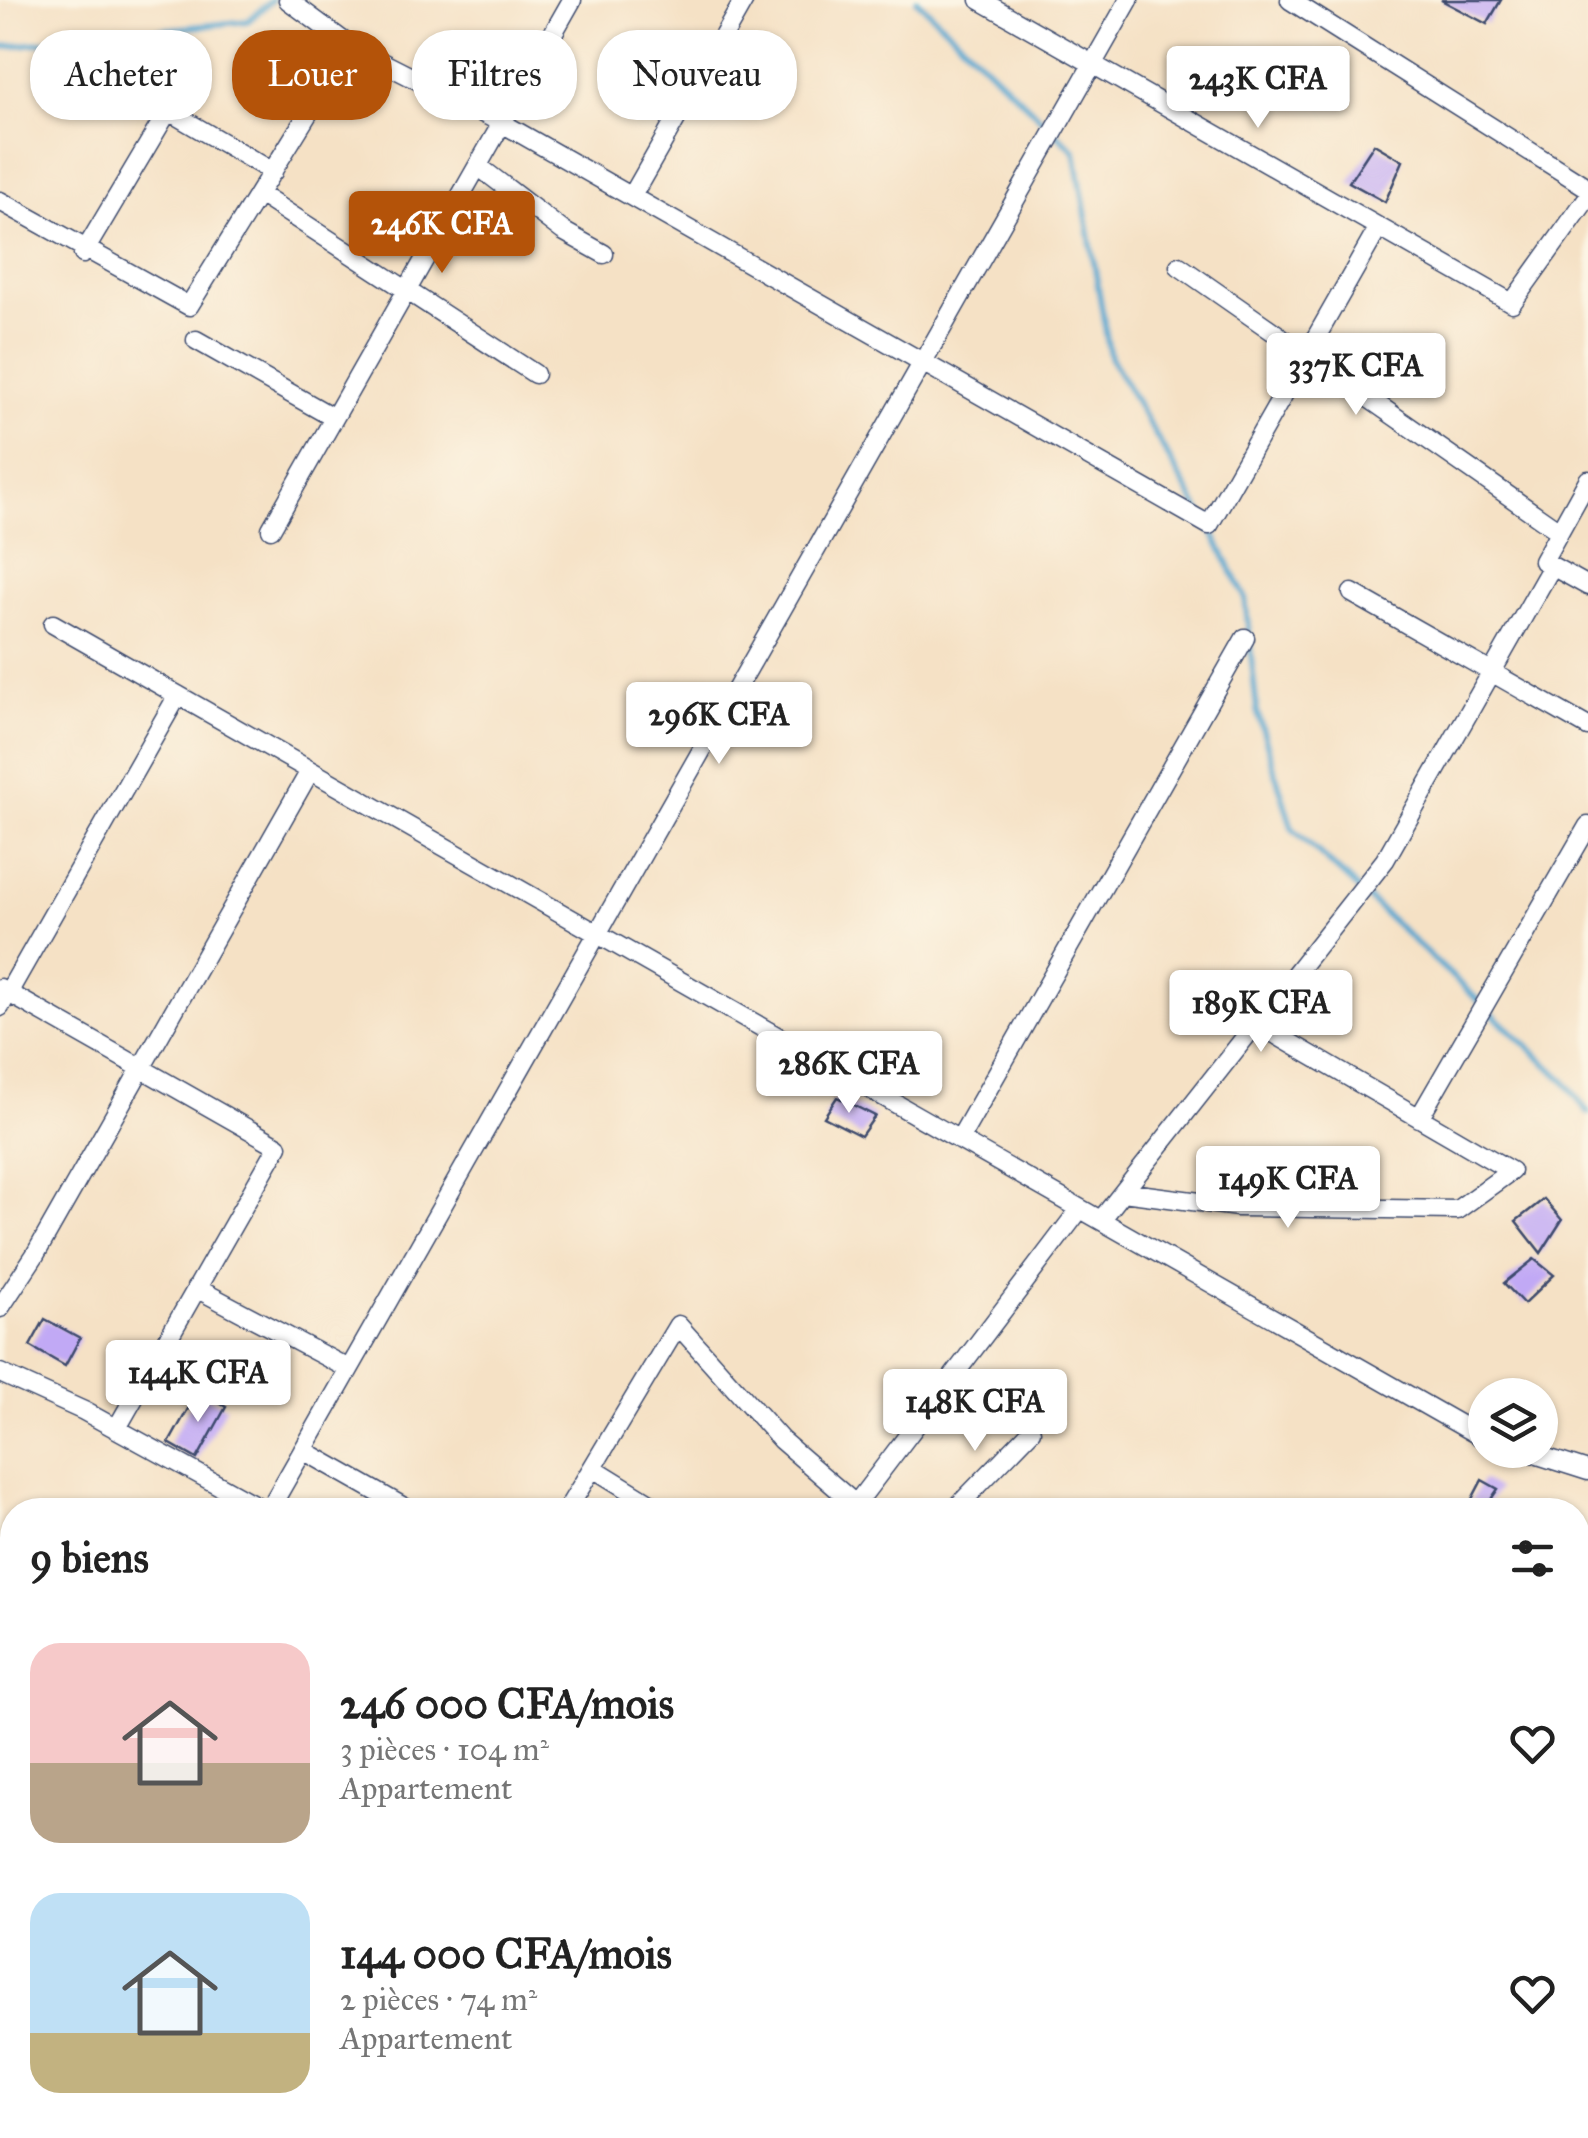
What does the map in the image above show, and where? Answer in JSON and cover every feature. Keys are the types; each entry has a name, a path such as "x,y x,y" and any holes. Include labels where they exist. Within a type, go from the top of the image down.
{"street":[{"path":"288,0 328,30"},
{"path":"271,529 572,0"},
{"path":"632,196 744,0"},
{"path":"980,0 1512,303 1588,197"},
{"path":"273,1498 1128,0"},
{"path":"1290,0 1588,188"},
{"path":"392,67 502,122 1209,525 1379,227"},
{"path":"84,251 163,120"},
{"path":"183,120 273,172"},
{"path":"0,201 189,306 305,120"},
{"path":"478,166 563,231 604,254"},
{"path":"260,194 534,374"},
{"path":"1179,266 1559,531"},
{"path":"196,340 334,418"},
{"path":"1588,480 1543,560 1588,586"},
{"path":"1101,1220 1385,860 1552,566"},
{"path":"1352,593 1588,726"},
{"path":"53,624 1468,1429"},
{"path":"960,1140 1245,638"},
{"path":"117,1428 278,1146 3,996 178,695"},
{"path":"0,1308 35,1254 310,770"},
{"path":"1419,1118 1588,826"},
{"path":"1123,1192 1238,1207 1456,1210 1511,1171 1256,1024"},
{"path":"866,1498 1080,1208"},
{"path":"196,1288 349,1369"},
{"path":"574,1498 678,1325 781,1440 849,1498"},
{"path":"0,1372 117,1428 244,1498"},
{"path":"966,1498 1031,1431"},
{"path":"303,1450 388,1498"},
{"path":"1558,1461 1588,1470"},
{"path":"592,1468 641,1498"}],"building":[{"path":"1441,0 1501,0 1487,24"},
{"path":"1374,144 1403,161 1385,202 1349,182"},
{"path":"1351,350 1380,368 1371,383 1343,365"},
{"path":"837,1097 875,1116 861,1136 824,1117"},
{"path":"1544,1199 1562,1220 1541,1253 1516,1221"},
{"path":"1534,1259 1554,1275 1524,1304 1504,1283"},
{"path":"45,1319 80,1338 65,1366 30,1346"},
{"path":"198,1391 226,1407 197,1459 169,1443"},
{"path":"1482,1480 1498,1489 1492,1498 1473,1498"}],"waterway":[{"path":"0,47 248,21 272,0"},
{"path":"917,0 1075,151 1110,357 1202,515"},
{"path":"1209,525 1245,597 1257,711 1292,828 1565,1081 1588,1113"}]}
